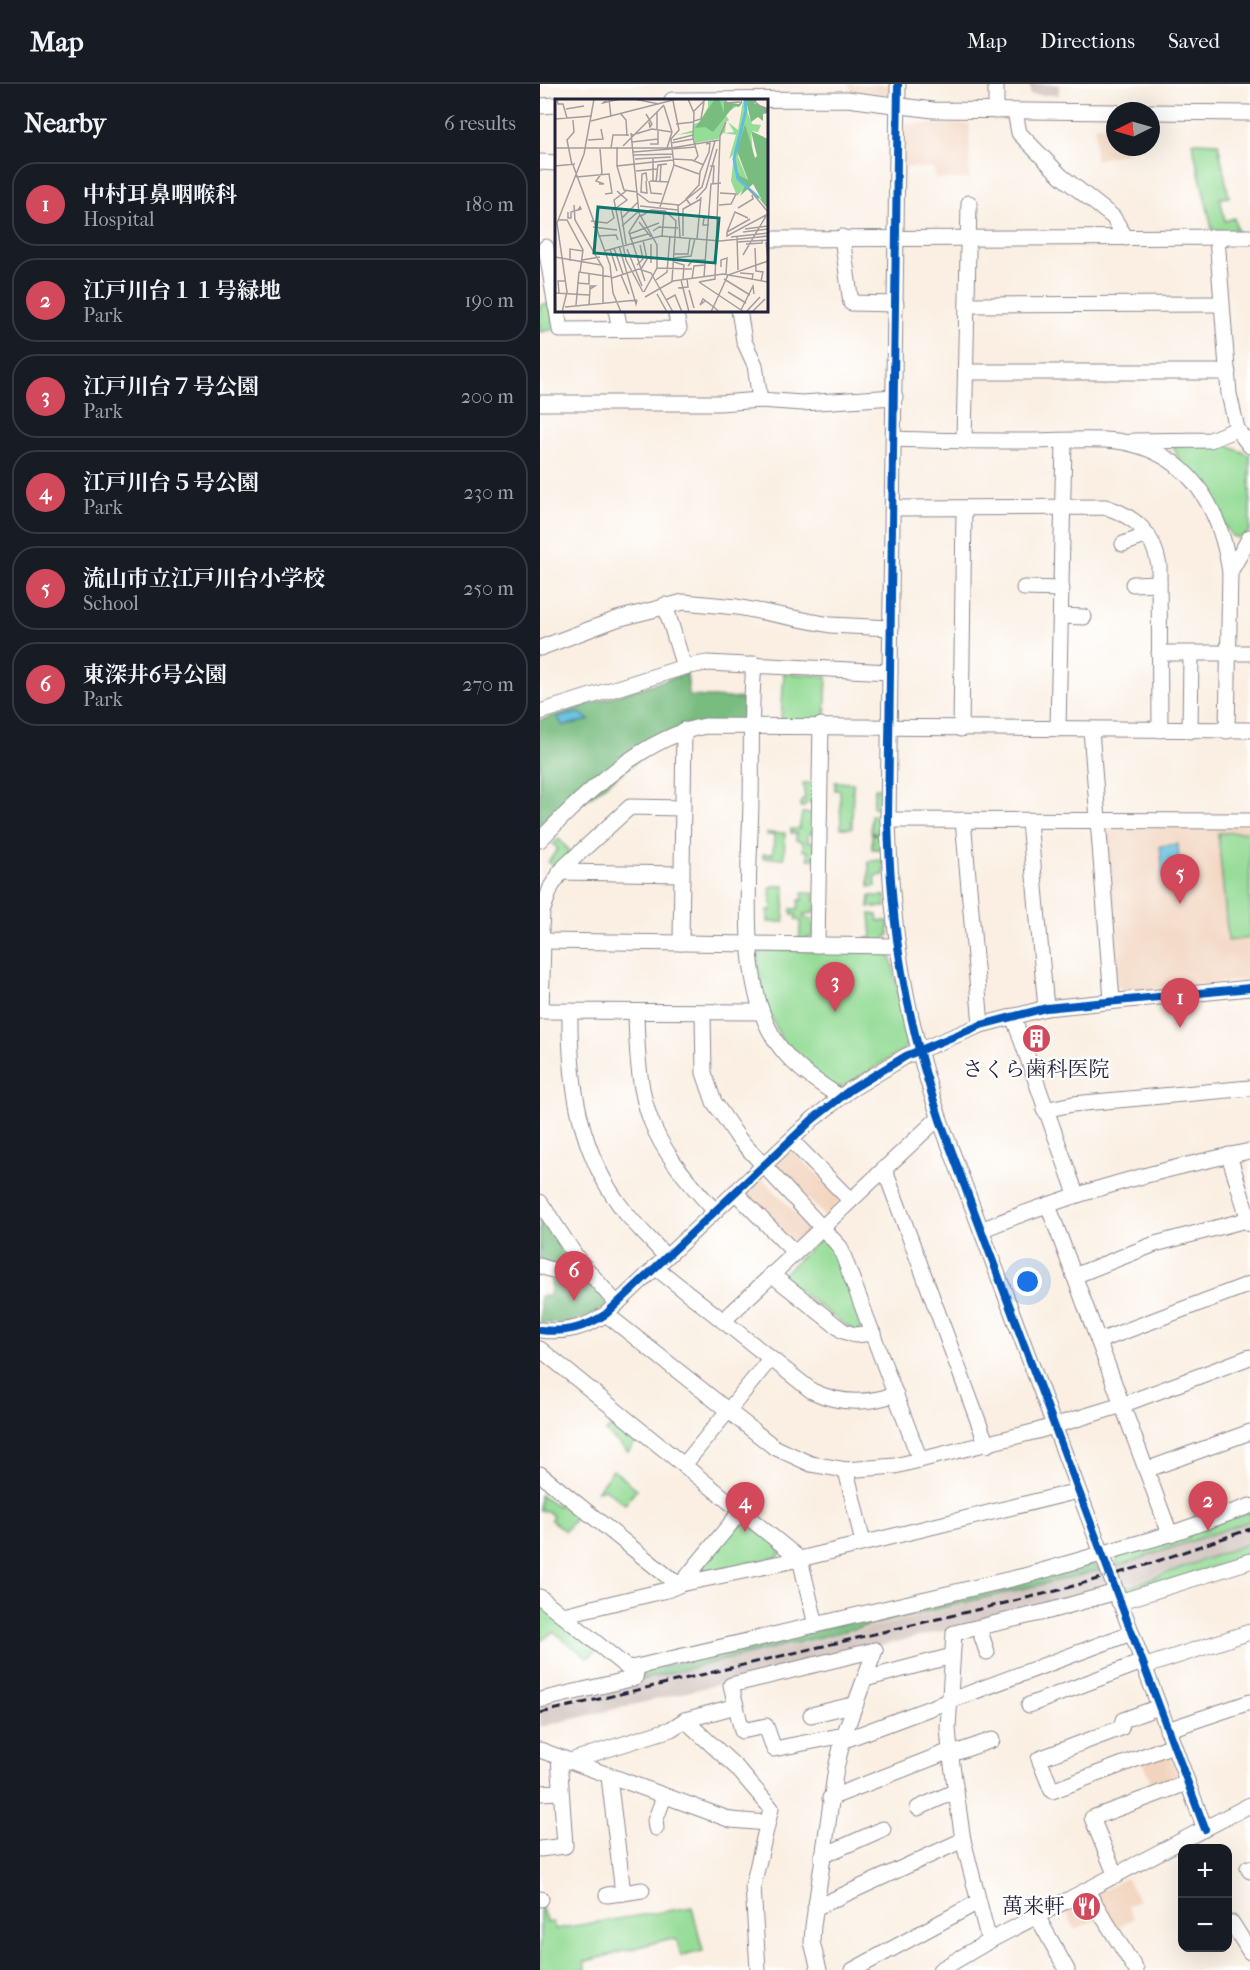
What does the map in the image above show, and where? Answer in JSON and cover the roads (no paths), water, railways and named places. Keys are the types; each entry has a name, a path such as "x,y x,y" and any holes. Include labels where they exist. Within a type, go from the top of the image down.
{"street":[{"path":"898,84 888,820 896,946 918,1050 940,1120 1205,1830"},
{"path":"996,84 996,111"},
{"path":"696,99 710,91 847,99 933,110 1106,112"},
{"path":"540,106 555,105"},
{"path":"1015,111 1019,133 1061,177 1113,217 1125,237"},
{"path":"1160,112 1250,113"},
{"path":"540,162 555,163"},
{"path":"964,441 969,203"},
{"path":"842,237 851,303 896,304"},
{"path":"768,239 1250,237"},
{"path":"1217,238 1229,394 1237,429 1250,446"},
{"path":"548,246 555,295"},
{"path":"967,305 1221,304"},
{"path":"557,312 560,330 679,329 675,312"},
{"path":"616,312 620,329"},
{"path":"739,312 744,341 755,365 760,400"},
{"path":"967,372 1228,372"},
{"path":"540,403 720,403 760,400 801,403 895,397"},
{"path":"894,439 1210,440 1237,429"},
{"path":"1058,729 1064,441"},
{"path":"1118,441 1139,447 1167,460 1194,482 1218,520 1230,572 1227,731"},
{"path":"893,508 1106,507 1126,514 1148,535 1156,549 1160,583 1160,730"},
{"path":"961,729 964,509"},
{"path":"1123,544 1148,535"},
{"path":"1230,572 1250,537"},
{"path":"1133,584 1160,583"},
{"path":"1024,588 1062,589"},
{"path":"540,648 617,619 683,602 738,607 830,625 891,628"},
{"path":"665,605 684,667"},
{"path":"1062,616 1084,617"},
{"path":"1159,653 1250,653"},
{"path":"1190,731 1191,654"},
{"path":"540,712 684,667 723,662 890,672"},
{"path":"754,663 750,944 762,1012 770,1032 788,1058 808,1076 840,1097"},
{"path":"540,840 635,755 684,730 706,726 821,725 961,729 1250,730"},
{"path":"817,945 821,725"},
{"path":"681,943 684,730"},
{"path":"1091,730 1112,1000"},
{"path":"682,808 630,807 560,872 551,887 542,912 541,1011 703,1014 762,1012"},
{"path":"888,820 1250,821"},
{"path":"963,820 981,1025"},
{"path":"1029,821 1046,1008"},
{"path":"560,872 682,874"},
{"path":"543,942 896,946"},
{"path":"540,1330 560,1331 579,1328 612,1309 735,1192 840,1097 918,1050 981,1025 1046,1008 1250,988"},
{"path":"570,1011 571,1075 579,1120 591,1155 625,1212 661,1262 723,1321 800,1383 831,1398 865,1401 896,1394"},
{"path":"636,1012 639,1084 653,1128 677,1169 715,1211"},
{"path":"703,1014 703,1063 710,1093 731,1130 840,1247 920,1460"},
{"path":"1013,1016 1044,1110 1076,1194"},
{"path":"1044,1110 1072,1104 1250,1088"},
{"path":"723,1321 884,1168 932,1124 940,1120"},
{"path":"791,1140 850,1200"},
{"path":"981,1230 1076,1194 1157,1170 1250,1151"},
{"path":"1074,1276 1155,1244 1249,1221 1229,1155"},
{"path":"884,1168 987,1445"},
{"path":"735,1192 795,1253"},
{"path":"540,1202 612,1309 727,1412 774,1447 795,1458 824,1467 846,1470 874,1469 987,1445 1122,1405 1250,1357"},
{"path":"1048,1205 1170,1534"},
{"path":"771,1274 843,1331 855,1335 873,1333"},
{"path":"1099,1341 1250,1284"},
{"path":"540,1349 800,1559 816,1625"},
{"path":"684,1466 771,1359"},
{"path":"1146,1470 1250,1432"},
{"path":"846,1470 863,1543"},
{"path":"540,1474 672,1580 681,1584"},
{"path":"563,1615 667,1590 681,1584 800,1559 1078,1491"},
{"path":"540,1597 625,1666 637,1667 1102,1556 1250,1506"},
{"path":"681,1584 741,1511"},
{"path":"988,1941 963,1840 951,1753 949,1703 954,1633 1118,1597 1250,1561"},
{"path":"979,1628 987,1652"},
{"path":"1029,1705 1143,1664 1250,1632"},
{"path":"819,1970 812,1942 830,1798 843,1738 875,1650 731,1685 742,1731 766,1726 774,1749 843,1738 949,1703 1131,1633"},
{"path":"865,1678 952,1656"},
{"path":"540,1700 635,1678 637,1667"},
{"path":"1167,1730 1250,1702"},
{"path":"811,1715 856,1704"},
{"path":"564,1759 671,1729 685,1720 736,1706"},
{"path":"1159,1707 1123,1720 1121,1728 1040,1759 1052,1791 1173,1745"},
{"path":"685,1720 736,1768 771,1808 753,1886 758,1970"},
{"path":"830,1798 992,1740"},
{"path":"540,1750 609,1778 731,1820 768,1823"},
{"path":"540,1849 565,1846 559,1792 564,1759"},
{"path":"609,1778 623,1893"},
{"path":"1116,1876 1092,1818 1187,1783"},
{"path":"918,1808 956,1791"},
{"path":"540,1792 559,1792"},
{"path":"656,1828 655,1821 664,1797"},
{"path":"946,1968 988,1941 1250,1805"},
{"path":"822,1856 883,1829"},
{"path":"815,1908 963,1840"},
{"path":"608,1895 642,1890"},
{"path":"1087,1891 1136,1970"},
{"path":"853,1970 978,1902"},
{"path":"1037,1916 1066,1970"},
{"path":"1232,1923 1250,1952"}],"water":[{"path":"580,713 589,720 563,726 557,717"},
{"path":"1178,844 1181,886 1164,887 1160,846"}],"railway":[{"path":"540,1713 1056,1591 1143,1566 1250,1529"}],"place":[{"name":"流山市立江戸川台小学校","path":"1180,904"},
{"name":"江戸川台７号公園","path":"835,1012"},
{"name":"中村耳鼻咽喉科","path":"1180,1028"},
{"name":"さくら歯科医院","path":"1036,1038"},
{"name":"東深井6号公園","path":"574,1301"},
{"name":"江戸川台１１号緑地","path":"1208,1531"},
{"name":"江戸川台５号公園","path":"745,1532"},
{"name":"萬来軒","path":"1086,1906"}]}
